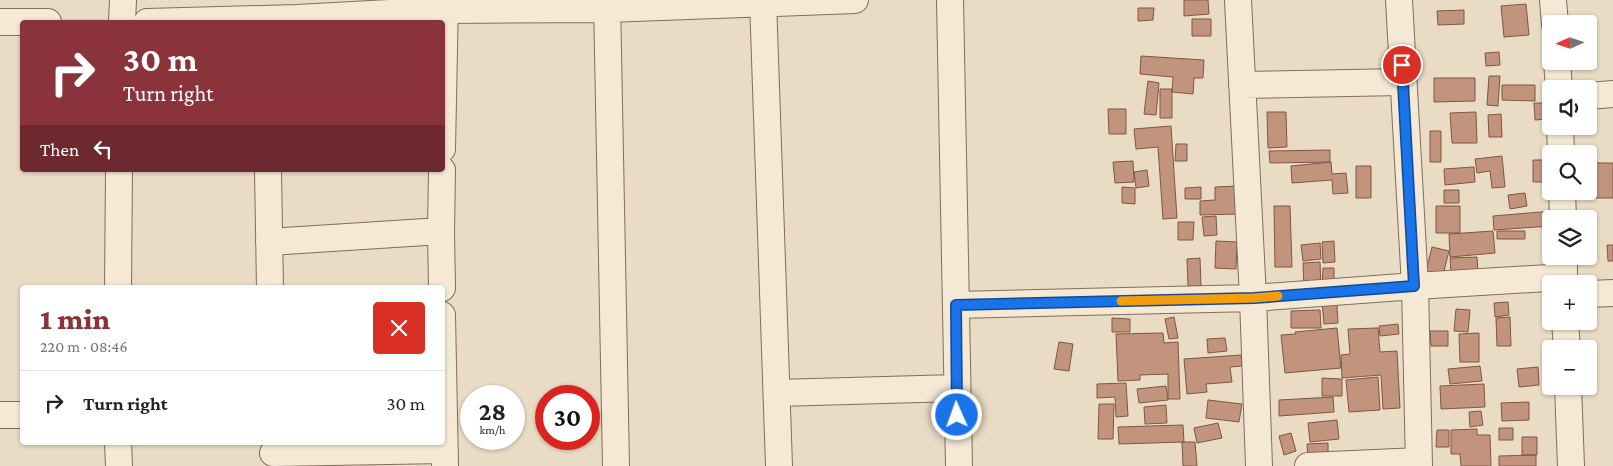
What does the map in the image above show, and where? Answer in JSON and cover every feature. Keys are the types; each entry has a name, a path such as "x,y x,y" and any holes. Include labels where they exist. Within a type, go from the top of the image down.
{"street":[{"path":"122,20 123,0"},
{"path":"265,20 297,9 445,5 855,0"},
{"path":"950,0 959,466"},
{"path":"1238,0 1254,298 1259,466"},
{"path":"1308,466 1419,464 1414,286 1399,0"},
{"path":"1553,0 1554,15"},
{"path":"763,1 779,466"},
{"path":"607,4 616,466"},
{"path":"445,5 445,20"},
{"path":"0,22 20,22"},
{"path":"1242,85 1402,82"},
{"path":"1597,95 1613,94"},
{"path":"118,285 119,172"},
{"path":"268,172 270,285"},
{"path":"442,172 442,285"},
{"path":"269,242 441,231"},
{"path":"956,305 1254,298 1564,272"},
{"path":"1597,294 1613,293"},
{"path":"777,393 956,388"},
{"path":"1568,395 1572,466"},
{"path":"0,415 20,415"},
{"path":"118,445 119,466"},
{"path":"273,454 445,458 445,445"}],"building":[{"path":"1184,0 1208,0 1209,14 1184,16"},
{"path":"1526,4 1529,35 1504,37 1501,6"},
{"path":"1138,8 1154,8 1153,20 1138,21"},
{"path":"1464,10 1464,24 1438,25 1437,11"},
{"path":"1192,19 1211,19 1211,36 1192,36"},
{"path":"1499,52 1500,65 1486,66 1485,53"},
{"path":"1141,56 1204,60 1203,78 1194,78 1193,94 1172,92 1173,77 1140,74"},
{"path":"1489,76 1500,76 1498,106 1487,105"},
{"path":"1434,78 1475,78 1475,101 1434,102"},
{"path":"1148,81 1159,83 1156,115 1144,114"},
{"path":"1502,85 1535,85 1535,101 1502,100"},
{"path":"1160,89 1172,89 1172,118 1160,118"},
{"path":"1534,103 1542,103 1542,119 1535,120"},
{"path":"1108,109 1126,109 1126,134 1109,134"},
{"path":"1267,112 1286,112 1287,147 1268,148"},
{"path":"1476,112 1477,143 1452,143 1450,113"},
{"path":"1501,114 1502,137 1489,137 1488,115"},
{"path":"1171,126 1177,218 1163,219 1158,147 1136,149 1134,129"},
{"path":"1430,131 1441,131 1441,162 1430,162"},
{"path":"1176,144 1187,144 1187,161 1175,161"},
{"path":"1330,150 1330,162 1270,163 1269,151"},
{"path":"1502,156 1505,187 1492,188 1490,171 1477,173 1475,159"},
{"path":"1533,160 1542,160 1542,182 1533,182"},
{"path":"1133,161 1134,182 1115,183 1113,162"},
{"path":"1331,162 1332,174 1346,173 1348,193 1333,194 1332,180 1292,183 1291,166"},
{"path":"1597,163 1613,163 1613,198 1597,198"},
{"path":"1356,166 1371,166 1371,198 1356,198"},
{"path":"1474,167 1475,182 1445,185 1444,169"},
{"path":"1147,170 1149,186 1136,188 1134,172"},
{"path":"1238,186 1238,214 1200,215 1200,201 1215,200 1215,187"},
{"path":"1122,187 1135,188 1135,204 1122,203"},
{"path":"1201,187 1201,199 1185,199 1185,188"},
{"path":"1444,190 1459,190 1459,203 1444,203"},
{"path":"1525,193 1527,206 1510,209 1508,195"},
{"path":"1274,206 1290,206 1292,267 1275,267"},
{"path":"1436,206 1460,206 1460,233 1436,233"},
{"path":"1542,212 1542,227 1494,230 1493,216"},
{"path":"1216,216 1217,235 1204,236 1202,217"},
{"path":"1178,222 1194,222 1193,240 1178,240"},
{"path":"1493,231 1495,253 1450,257 1449,234"},
{"path":"1497,231 1525,231 1525,239 1497,239"},
{"path":"1216,241 1237,242 1236,269 1215,268"},
{"path":"1334,241 1335,262 1323,263 1322,242"},
{"path":"1320,243 1321,259 1303,261 1301,245"},
{"path":"1607,245 1613,245 1613,261 1608,261"},
{"path":"1432,247 1449,251 1443,275 1426,271"},
{"path":"1477,257 1478,273 1451,273 1450,258"},
{"path":"1200,258 1201,286 1188,286 1187,259"},
{"path":"1320,262 1321,289 1304,289 1303,263"},
{"path":"1323,268 1334,268 1334,286 1322,287"},
{"path":"1336,289 1338,323 1324,324 1321,290"},
{"path":"1508,302 1509,315 1495,317 1494,303"},
{"path":"1456,309 1470,310 1468,332 1454,331"},
{"path":"1320,310 1321,328 1291,328 1291,311"},
{"path":"1174,317 1178,338 1169,339 1165,319"},
{"path":"1510,317 1511,346 1497,346 1496,318"},
{"path":"1112,318 1130,319 1130,332 1112,332"},
{"path":"1398,324 1399,334 1380,336 1379,326"},
{"path":"1337,328 1341,368 1285,373 1281,335"},
{"path":"1378,328 1380,352 1397,351 1400,408 1383,409 1381,375 1342,378 1341,355 1350,354 1348,329"},
{"path":"1430,331 1448,331 1448,346 1431,346"},
{"path":"1163,333 1164,343 1178,342 1180,399 1168,399 1168,374 1140,375 1140,380 1118,381 1116,334"},
{"path":"1479,333 1479,362 1460,362 1459,334"},
{"path":"1225,338 1227,351 1208,353 1207,339"},
{"path":"1059,342 1073,344 1069,371 1054,369"},
{"path":"1241,355 1242,366 1230,367 1232,382 1206,384 1207,392 1187,394 1184,359"},
{"path":"1480,366 1482,381 1450,384 1448,369"},
{"path":"1538,367 1539,385 1519,387 1517,369"},
{"path":"1378,377 1380,410 1349,412 1346,380"},
{"path":"1322,378 1342,379 1342,396 1322,396"},
{"path":"1126,383 1128,416 1116,417 1115,397 1097,398 1097,384"},
{"path":"1484,384 1485,407 1441,409 1440,386"},
{"path":"1166,386 1168,400 1139,403 1137,389"},
{"path":"1333,397 1334,412 1279,416 1279,400"},
{"path":"1208,400 1242,404 1239,422 1206,418"},
{"path":"1529,402 1529,420 1502,421 1501,403"},
{"path":"1099,404 1114,404 1113,439 1098,439"},
{"path":"1166,405 1167,423 1145,424 1144,407"},
{"path":"1481,411 1483,425 1470,427 1469,412"},
{"path":"1337,420 1339,439 1310,442 1308,423"},
{"path":"1218,423 1222,438 1197,443 1194,428"},
{"path":"1183,425 1184,442 1119,444 1118,427"},
{"path":"1499,428 1513,428 1513,440 1499,440"},
{"path":"1477,429 1477,435 1490,435 1491,466 1461,466 1460,454 1451,454 1451,430"},
{"path":"1437,430 1449,430 1449,447 1436,447"},
{"path":"1291,433 1296,451 1284,455 1279,436"},
{"path":"1522,437 1537,437 1537,455 1522,455"},
{"path":"1182,442 1195,442 1197,466 1183,466"},
{"path":"1328,443 1328,455 1308,456 1307,444"},
{"path":"1536,455 1536,466 1499,466 1499,456"}],"slow traffic":[{"path":"1121,301 1278,296"}],"route":[{"path":"957,415 956,305 1254,298 1414,286 1402,65"}]}
